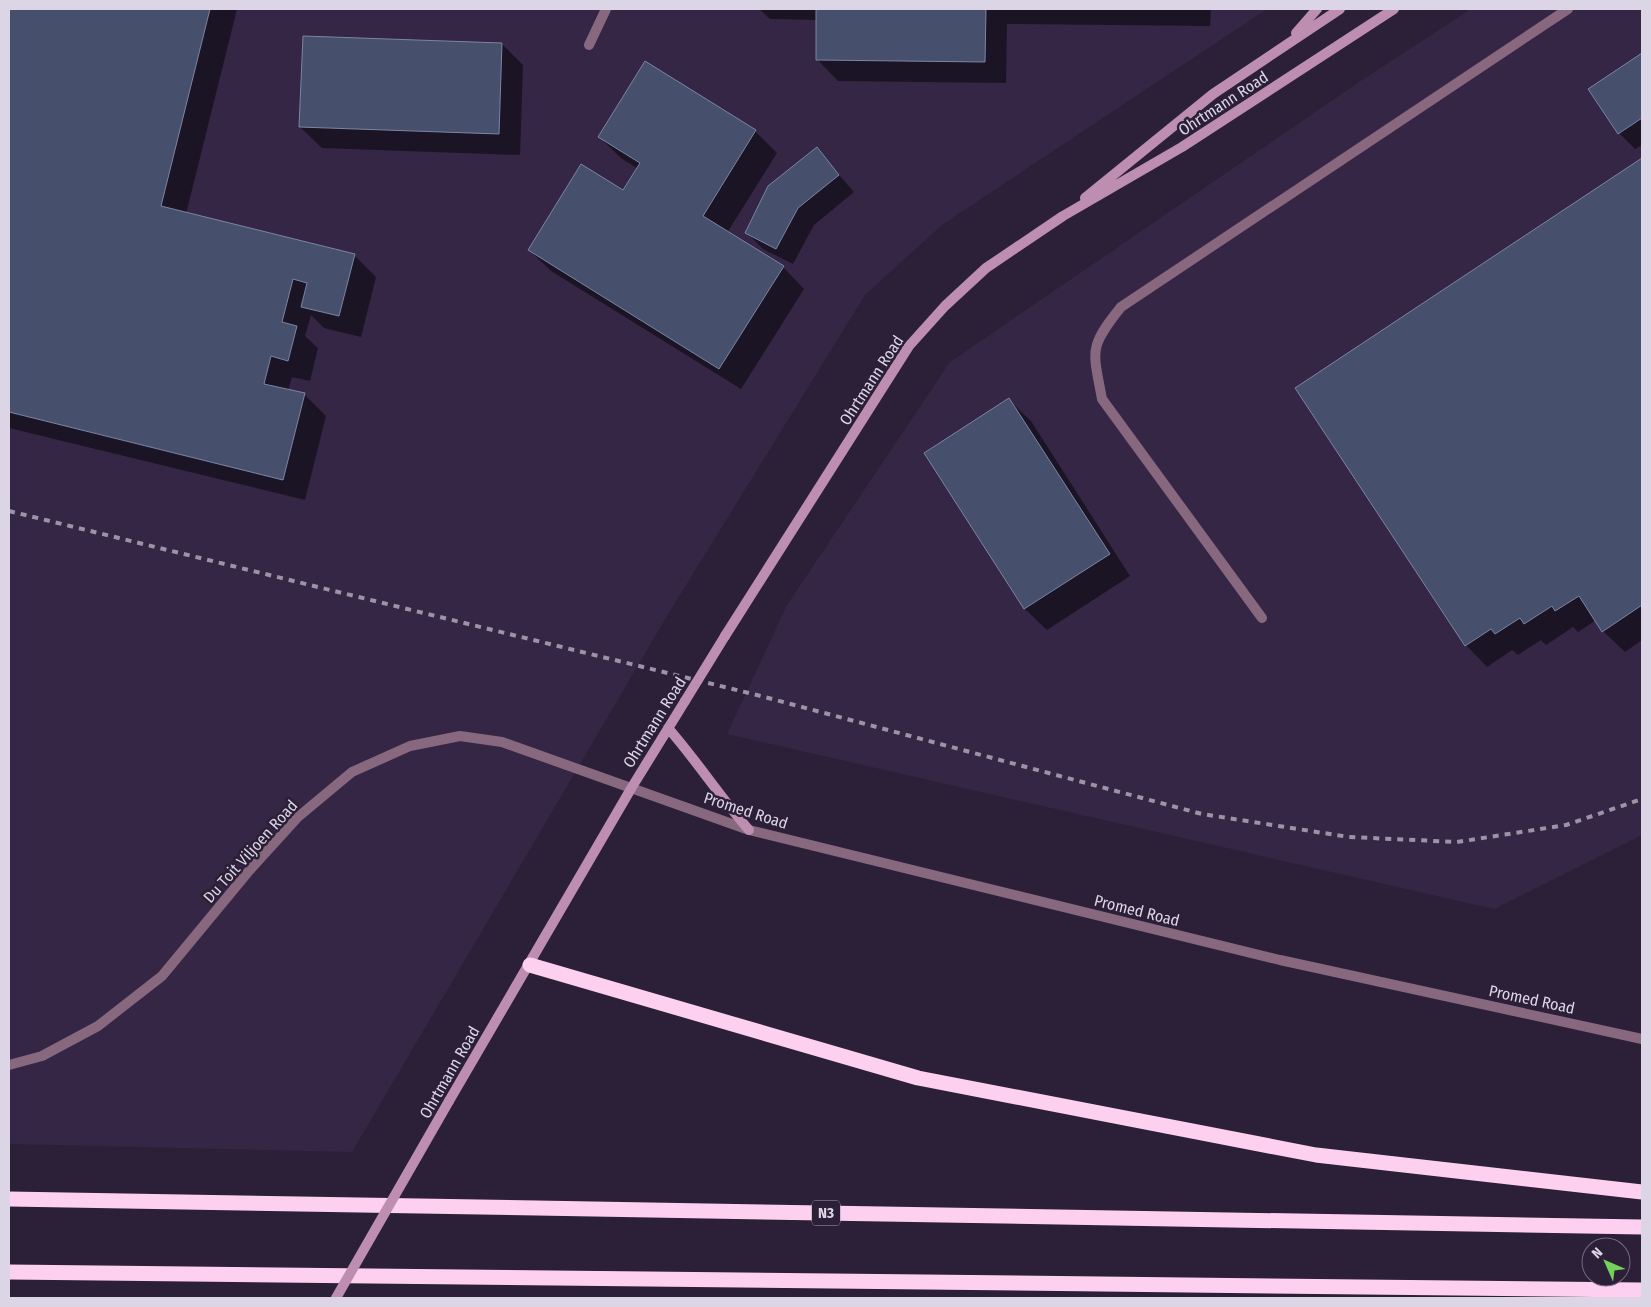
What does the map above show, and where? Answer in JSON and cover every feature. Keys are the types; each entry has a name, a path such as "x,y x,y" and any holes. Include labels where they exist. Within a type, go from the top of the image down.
{"highway":[{"path":"530,965 918,1078 1316,1155 1642,1192"},
{"name":"N3","path":"9,1200 1642,1227"},
{"path":"9,1272 1642,1290"}],"main road":[{"path":"1289,41 1317,9"},
{"name":"Ohrtmann Road","path":"1063,216 1213,94 1289,41 1340,9"},
{"name":"Ohrtmann Road","path":"336,1298 632,787 725,636 909,346 945,306 986,268 1063,216 1182,147 1394,9"},
{"path":"668,728 685,748 719,796 749,830"}],"street":[{"path":"589,45 606,9"},
{"path":"1262,618 1102,399 1094,354 1100,333 1121,307 1568,9"},
{"name":"Du Toit Viljoen Road","path":"9,1065 42,1056 98,1026 162,976 248,872 298,817 352,772 410,746 460,736 502,742 632,787"},
{"name":"Promed Road","path":"632,787 749,830 1280,960 1642,1038"}],"shaded area":[{"path":"9,9 1267,9 942,225 865,295 667,616 352,1152 9,1144"},
{"path":"1471,9 1642,9 1642,835 1494,909 727,734 787,605 950,362 1359,82"}],"building":[{"path":"9,9 210,9 161,206 355,254 339,316 301,307 307,283 293,279 282,322 297,326 288,361 271,356 264,384 305,393 283,480 9,412"},
{"path":"816,9 986,9 985,62 816,60"},
{"path":"303,36 502,43 499,134 299,127"},
{"path":"1642,53 1642,118 1618,134 1588,89"},
{"path":"645,61 756,130 703,216 784,266 719,369 528,250 581,164 623,190 640,163 598,137"},
{"path":"817,147 839,175 798,208 776,249 745,233 768,186"},
{"path":"1642,158 1642,605 1602,632 1579,596 1555,611 1552,606 1524,624 1520,618 1495,634 1491,629 1465,646 1295,388"},
{"path":"1009,398 1110,554 1024,609 924,453"}],"railway":[{"path":"9,511 757,695 1202,814 1349,837 1457,842 1566,825 1642,799"}]}
